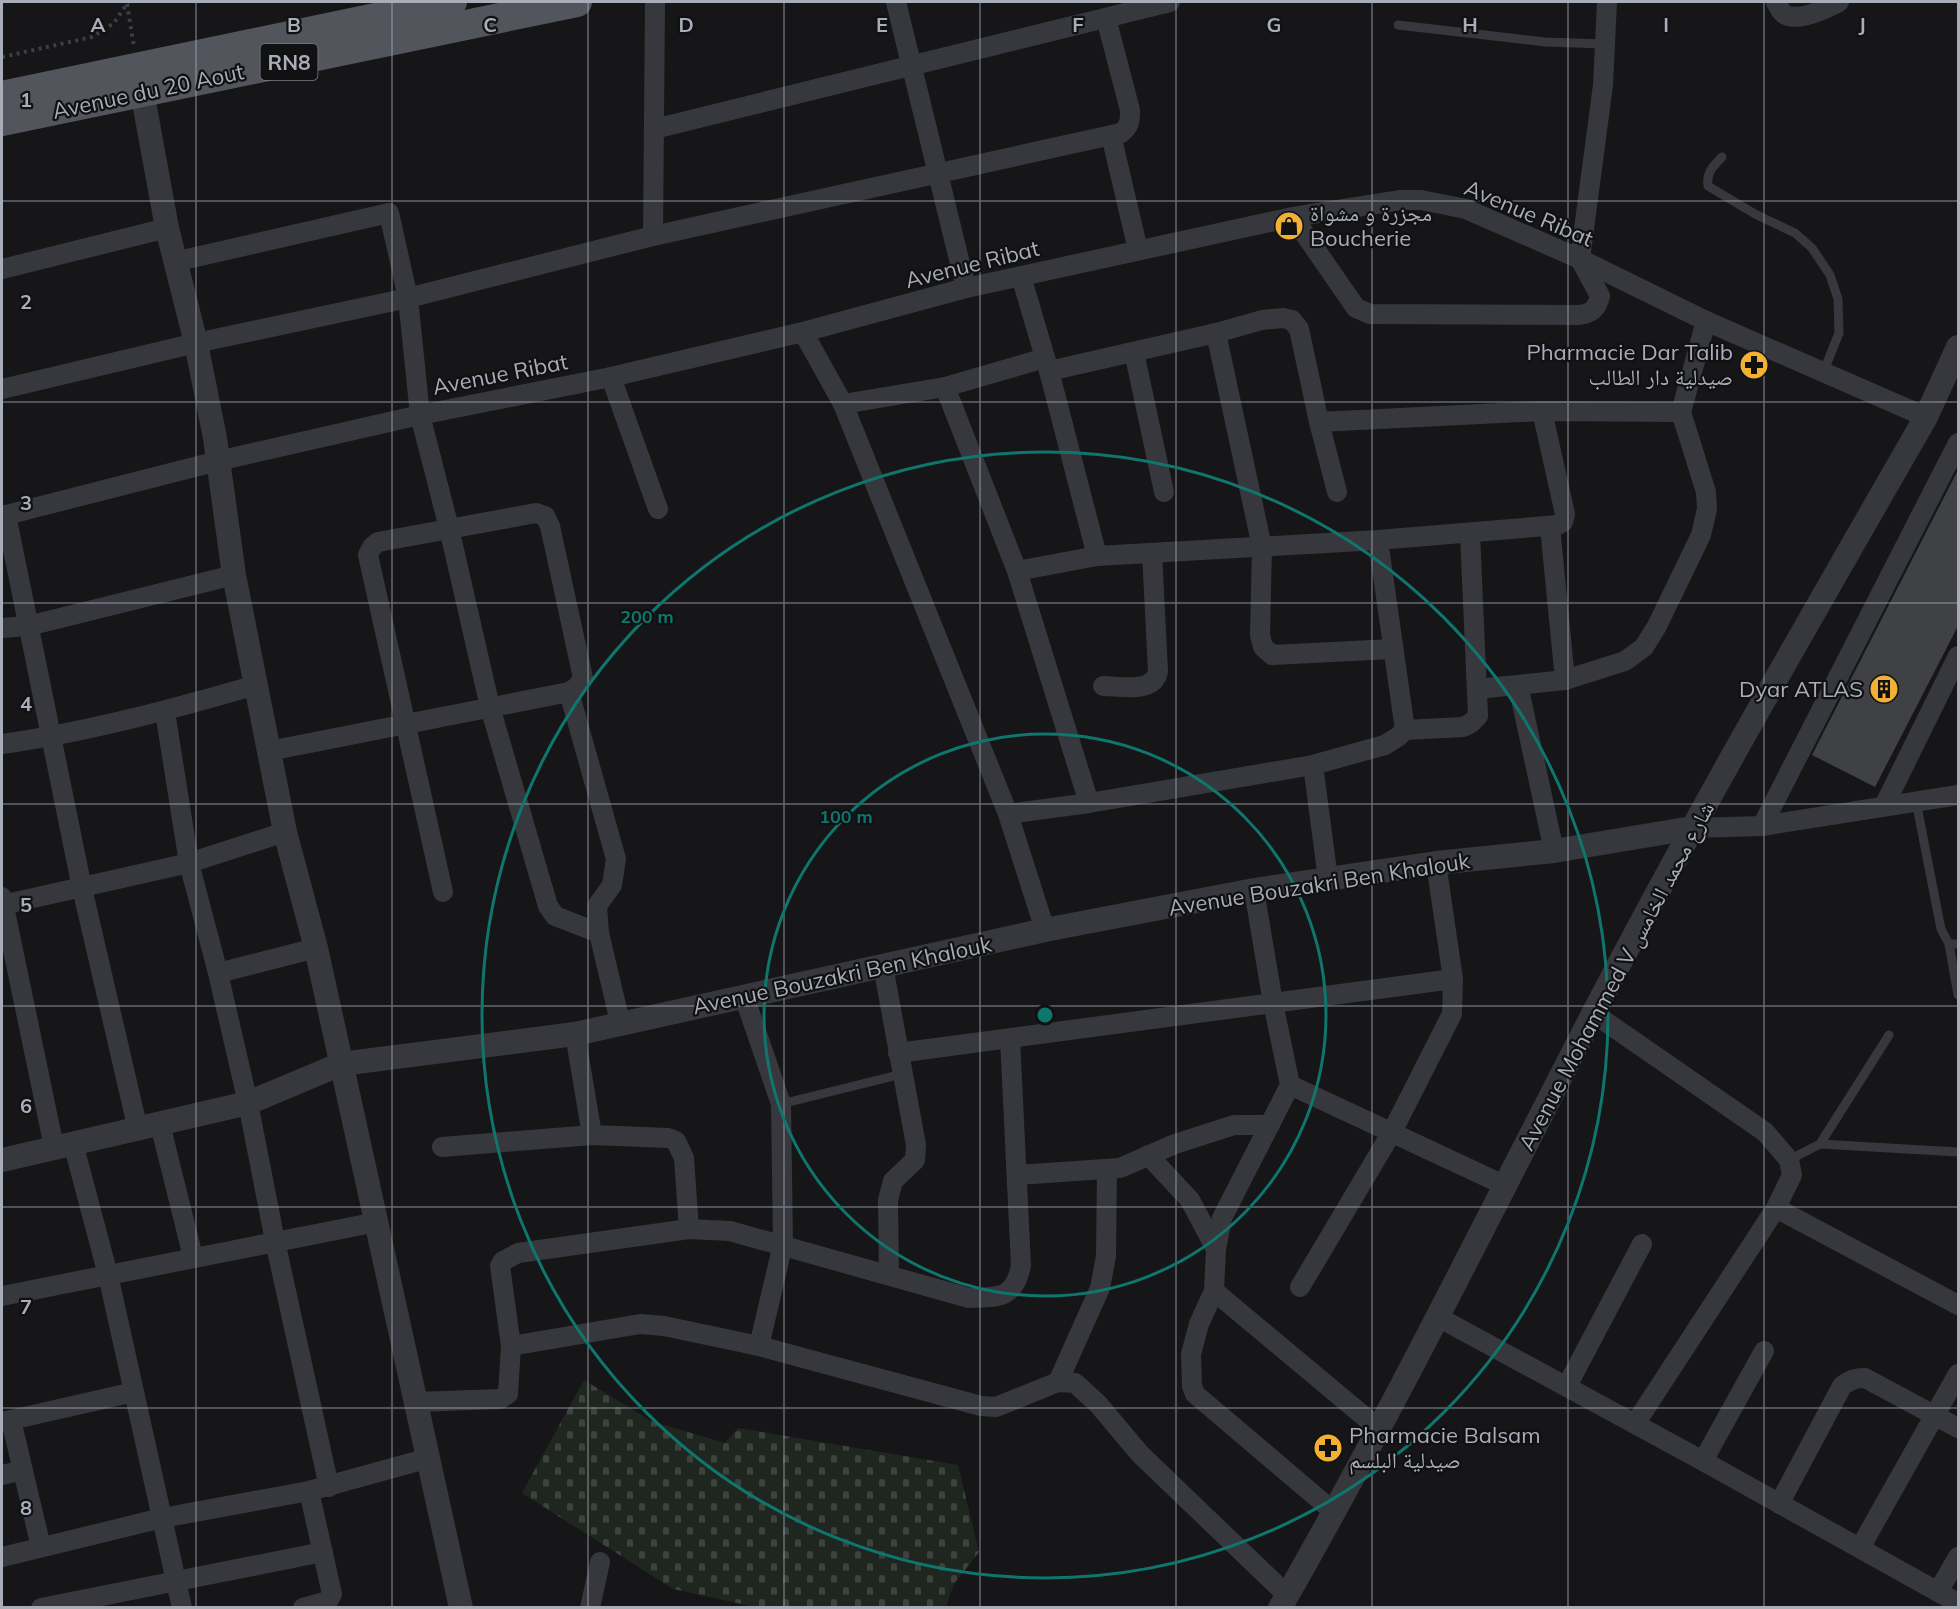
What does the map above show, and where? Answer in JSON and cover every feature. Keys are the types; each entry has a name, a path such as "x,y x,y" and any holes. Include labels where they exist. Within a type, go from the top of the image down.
{"main road":[{"name":"Avenue du 20 Aout","path":"2,121 140,80 452,2"},
{"name":"Avenue du 20 Aout","path":"2,96 140,80 577,2"}],"street":[{"path":"652,236 656,2"},
{"path":"896,2 966,288"},
{"path":"654,129 1170,2"},
{"path":"1293,217 1356,308 1370,314 1586,314 1594,310 1600,296 1580,259 1603,85 1607,2"},
{"path":"1776,2 1781,12 1789,16 1804,15 1839,2"},
{"path":"2,389 408,298 652,236 1121,133 1130,122 1130,110 1106,18"},
{"path":"140,80 174,262 196,344 218,461 234,575 285,832 316,948 461,1608"},
{"path":"1111,135 1138,250"},
{"name":"Avenue Ribat","path":"4,515 218,461 803,332 966,288 1293,217 1401,200 1421,200 1466,209 1580,259 1706,321 1926,417"},
{"path":"174,262 389,213 408,298 420,415 449,528 490,707 548,906 555,916 599,933"},
{"path":"2,269 167,228"},
{"path":"1021,276 1047,364 1097,556"},
{"path":"843,404 945,387 1047,364 1134,352 1262,320 1283,318 1292,320 1299,329 1318,422 1337,492"},
{"path":"1477,689 1565,680 1625,661 1644,647 1657,626 1701,535 1707,509 1706,492 1681,412 1706,321"},
{"path":"803,332 843,404 1008,814 1045,930"},
{"path":"1216,333 1262,547 1260,635 1263,647 1272,655 1393,649"},
{"name":"Avenue Mohammed V شارع محمد الخامس","path":"1283,1601 1334,1512 1438,1317 1593,1014 1692,828 1926,417 1953,374 1959,347"},
{"path":"1134,352 1164,492"},
{"path":"611,376 658,509"},
{"path":"945,387 1017,571 1089,803"},
{"path":"1318,422 1542,411 1681,412"},
{"path":"1017,571 1097,556 1378,540 1550,527 1563,522 1564,514 1542,411"},
{"path":"1762,826 1959,443"},
{"path":"268,751 405,726 569,692 577,687 583,678 550,526 545,516 536,513 378,542 368,555 405,726 442,892"},
{"path":"4,515 82,888 149,1127 193,1257"},
{"path":"1550,527 1565,680"},
{"path":"1008,814 1089,803 1314,765 1385,745 1405,730 1463,727 1471,723 1478,716 1470,533"},
{"path":"1378,540 1405,730"},
{"path":"1103,686 1143,687 1152,684 1157,678 1152,553"},
{"path":"2,628 28,626 234,575"},
{"path":"1884,806 1959,656"},
{"path":"2,744 51,737 165,712 256,685"},
{"path":"1518,685 1554,851"},
{"path":"569,692 616,859 612,885 597,906 599,933 620,1022"},
{"path":"165,712 189,863 218,973 248,1103 275,1241 329,1487"},
{"path":"1314,765 1328,879"},
{"path":"1692,828 1762,826 1959,795"},
{"name":"Avenue Bouzakri Ben Khalouk","path":"2,1160 248,1103 341,1064 575,1034 620,1022 1045,930 1254,890 1436,863 1554,851 1692,828"},
{"path":"182,1608 108,1275 10,990 2,902 82,888 189,863 285,832"},
{"path":"1300,1287 1392,1132 1452,1014 1453,979 1436,863"},
{"path":"1254,890 1273,1003 1290,1085 1222,1218 1216,1249 1214,1291 1193,1341 1192,1390 1334,1512"},
{"path":"218,973 316,948"},
{"path":"883,966 916,1145 915,1160 903,1174 893,1181 888,1200 889,1275"},
{"path":"898,1053 1453,979"},
{"path":"744,996 782,1104 783,1244 759,1346"},
{"path":"1593,1014 1765,1132 1789,1160 1792,1175 1776,1208 1635,1424"},
{"path":"575,1034 592,1135"},
{"path":"417,1402 500,1399 508,1394 511,1346 500,1266 503,1261 518,1253 689,1229 730,1231 969,1298 1008,1292 1015,1286 1021,1266 1010,1038"},
{"path":"1290,1085 1506,1186"},
{"path":"1017,1175 1120,1168 1148,1155 1234,1125 1270,1125"},
{"path":"442,1147 592,1135 668,1138 676,1141 684,1158 689,1229"},
{"path":"1148,1155 1190,1200 1216,1249"},
{"path":"1058,1382 1100,1288 1106,1256 1107,1170"},
{"path":"1776,1208 1959,1305"},
{"path":"2,1296 377,1222"},
{"path":"1567,1386 1642,1244"},
{"path":"1214,1291 1378,1428"},
{"path":"1438,1317 1959,1603"},
{"path":"511,1346 640,1324 664,1326 759,1346 981,1406 996,1407 1058,1382 1075,1383 1098,1404 1140,1454 1283,1601"},
{"path":"1703,1461 1764,1351"},
{"path":"1860,1548 1959,1374"},
{"path":"1779,1504 1842,1386 1856,1378 1865,1378 1959,1428"},
{"path":"41,1547 23,1470 6,1421 134,1392"},
{"path":"2,1557 162,1518 329,1487 429,1458"},
{"path":"2,1475 23,1470"},
{"path":"303,1608 328,1601 332,1594 309,1491"},
{"path":"41,1608 323,1552"},
{"path":"1938,1592 1959,1557"},
{"path":"590,1608 600,1562"}],"lane":[{"path":"1398,25 1545,42 1605,44"},
{"path":"1722,157 1710,170 1707,179 1708,186 1755,214 1795,233 1812,248 1830,275 1838,299 1839,333 1823,373"},
{"path":"1916,801 1941,929 1954,944 1959,995"},
{"path":"1789,1160 1820,1144 1889,1035"},
{"path":"782,1104 902,1074"},
{"path":"1820,1144 1959,1152"}],"path":[{"path":"127,2 140,80"},
{"path":"2,57 92,37 114,23 127,2"}],"green space":[{"path":"584,1380 651,1421 725,1443 738,1428 958,1465 979,1552 954,1584 946,1607 755,1607 673,1589 522,1493"}],"building":[{"name":"Dyar ATLAS","path":"1959,468 1959,624 1875,787 1812,755"}],"place":[{"name":"مجزرة و مشواة Boucherie","path":"1289,226"},
{"name":"Pharmacie Dar Talib صيدلية دار الطالب","path":"1754,365"},
{"name":"Dyar ATLAS","path":"1884,689"},
{"name":"Pharmacie Balsam صيدلية البلسم","path":"1328,1448"}]}
